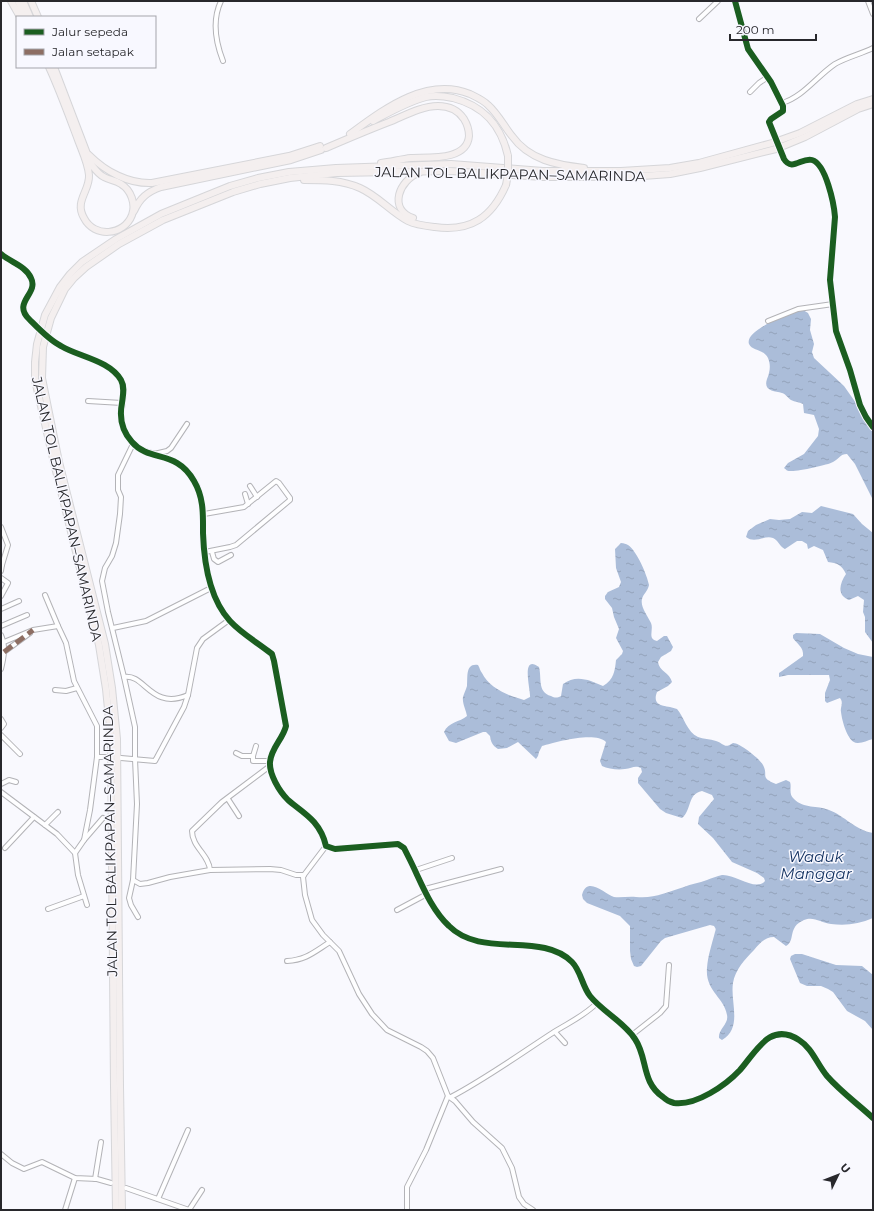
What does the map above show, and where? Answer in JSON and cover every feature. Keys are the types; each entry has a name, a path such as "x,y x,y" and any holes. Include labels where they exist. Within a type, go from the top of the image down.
{"highway":[{"path":"11,1 19,16"},
{"path":"18,1 25,16"},
{"path":"23,1 30,16"},
{"path":"31,1 38,16"},
{"path":"50,68 91,164 99,174 121,184 128,190 133,204 131,218"},
{"path":"50,68 88,168 89,182 81,204 84,218 94,229 108,233 121,228 131,218 141,199 147,193 161,187 291,160 415,111 429,107 447,106 458,112 466,122 469,131 468,139 466,145 457,153 449,156 409,158 358,167"},
{"path":"350,136 382,111 416,94 438,89 451,89 463,91 477,97 487,104 498,115 518,144 533,156 571,167 621,171"},
{"name":"JALAN TOL BALIKPAPAN–SAMARINDA","path":"116,1210 111,739 109,717 99,645 35,380 35,362 40,330 60,287 82,262 116,239 161,214 230,186 258,178 289,172 358,167 452,164 543,171 621,171 670,168 699,163 772,143 800,133 857,104 873,99"},
{"path":"260,184 327,180 345,183 361,188 408,220 421,225 445,228 464,227 483,218 497,202 504,184 506,156 497,134 489,123 471,109 459,103 437,100 418,103 350,136"},
{"name":"JALAN TOL BALIKPAPAN–SAMARINDA","path":"122,1210 117,739 113,695 105,644 59,462 44,393 42,363 43,347 51,318 70,284 86,267 119,244 163,220 232,192 260,184 290,178 337,173 450,171 542,177 643,176 670,174 700,168 776,148 805,137 858,109 873,104"},
{"path":"87,153 99,164 114,174 133,182 143,183 163,181 289,156 323,147"},
{"path":"424,171 414,175 405,182 399,193 398,199 403,210 409,217 434,225 455,225 481,215 494,200 504,184"}],"street":[{"path":"221,1 217,12 216,26 218,45 223,61"},
{"path":"699,19 718,1"},
{"path":"735,1 748,49 754,60 768,77 782,103 784,110 771,119 770,124 784,159 787,163 792,165 809,160 815,161 823,170 828,185 835,207 836,217 830,274 836,331 860,403 873,428"},
{"path":"868,1 873,14"},
{"path":"782,103 799,94 836,64 873,48"},
{"path":"750,92 768,77"},
{"path":"1,254 30,275 32,280 32,288 24,302 23,309 26,316 60,346 113,371 121,380 124,387 121,415 122,427 133,444 142,451 176,461 188,471 197,486 202,501 204,514 203,540 211,588 219,606 229,620 270,652 274,661 286,726 282,736 273,750 270,761 273,778 284,795 314,822 322,835 326,846"},
{"path":"768,321 798,309 833,304"},
{"path":"88,401 122,403"},
{"path":"154,454 167,451 171,448 187,424"},
{"path":"133,444 118,475 120,519 116,544 112,556 105,568 102,581 134,727 134,759 137,804 133,880 129,898 138,917"},
{"path":"204,514 243,508 277,481 290,498 234,546 212,552 205,552"},
{"path":"250,486 257,496"},
{"path":"245,494 248,504"},
{"path":"1,527 8,545 1,571"},
{"path":"212,552 214,559 218,562 231,555"},
{"path":"1,578 8,583 1,596"},
{"path":"113,628 146,622 211,588"},
{"path":"45,595 66,643 74,681 97,726 97,757 90,810 84,840"},
{"path":"1,608 20,601"},
{"path":"1,626 27,615"},
{"path":"121,758 155,761 180,715 188,695 197,648 203,639 229,620"},
{"path":"4,642 33,630 58,626"},
{"path":"4,652 33,630"},
{"path":"1,635 4,642 1,669"},
{"path":"124,677 127,676 137,679 146,688 164,698 172,699 188,695"},
{"path":"55,690 66,691 77,688"},
{"path":"1,719 4,724 1,728"},
{"path":"1,735 20,754"},
{"path":"256,746 253,760 270,761"},
{"path":"236,753 242,756 253,756"},
{"path":"97,757 107,757"},
{"path":"210,870 209,862 198,848 192,837 192,831 228,799 270,766"},
{"path":"1,784 9,780 16,782"},
{"path":"1,792 57,834 75,853 78,875 87,905"},
{"path":"228,799 239,816"},
{"path":"45,825 58,812"},
{"path":"5,848 34,817"},
{"path":"75,853 103,818"},
{"path":"326,846 335,849 398,844 404,848 434,909 450,928 461,935 487,943 545,947 558,951 566,956 573,964 589,994 632,1035 638,1045 647,1076 651,1084 659,1094 668,1101 675,1103 689,1102 709,1094 733,1077 766,1039 779,1034 789,1035 799,1040 808,1048 826,1075 873,1118"},
{"path":"326,846 304,875 303,888 312,920 318,929 339,951 359,994 381,1025 394,1035 427,1051 433,1058 450,1097 473,1122 502,1148 512,1168 519,1197 524,1204 533,1210"},
{"path":"416,870 452,858"},
{"path":"133,880 140,884 148,883 170,877 210,870 270,869 281,870 296,875 304,875"},
{"path":"425,889 500,869"},
{"path":"397,910 427,894"},
{"path":"48,909 84,896"},
{"path":"287,961 296,961 306,958 330,942"},
{"path":"632,1035 660,1013 666,1006 669,965"},
{"path":"407,1210 408,1187 450,1097 584,1015 597,1003"},
{"path":"555,1032 565,1043"},
{"path":"158,1199 188,1130"},
{"path":"95,1178 101,1142"},
{"path":"1,1154 12,1163 24,1169 42,1162 75,1178 95,1178 111,1183"},
{"path":"65,1210 75,1178"},
{"path":"126,1188 158,1199 174,1208 189,1210 202,1190"}],"water":[{"path":"803,310 808,313 811,319 810,330 814,344 812,352 814,358 844,386 856,403 865,409 873,424 873,500 855,464 847,454 830,463 812,468 788,471 784,468 788,463 804,454 818,436 819,429 814,415 804,413 803,404 791,400 786,395 768,388 766,383 770,366 768,358 764,353 753,348 749,344 749,339 754,333 770,322"},
{"path":"821,506 853,514 873,533 873,643 865,632 865,617 863,612 864,600 858,596 849,600 842,595 840,588 846,574 843,568 839,565 828,562 823,550 814,546 808,549 807,544 802,541 797,541 785,549 776,540 770,537 753,540 746,537 748,531 756,525 770,519 790,519 802,512 812,513"},
{"name":"Waduk Manggar","path":"621,543 628,545 635,552 648,581 649,585 642,602 643,608 652,626 652,638 657,641 664,636 667,636 673,647 671,651 661,657 658,662 660,668 669,676 672,682 657,692 656,701 661,705 677,709 694,735 716,741 726,746 733,743 745,748 761,762 765,769 765,776 768,780 776,784 786,780 790,782 791,795 798,802 806,806 829,810 855,826 873,833 873,918 863,922 847,925 831,924 814,919 808,919 795,926 791,941 786,946 774,937 768,938 758,945 738,969 734,978 734,1022 728,1035 722,1040 719,1038 719,1035 726,1021 727,1015 722,1003 709,983 707,976 708,959 716,930 714,926 710,925 665,938 641,966 637,967 634,966 631,959 630,926 620,916 587,903 583,899 582,895 584,889 588,886 592,886 614,897 649,897 660,895 722,875 727,875 756,885 765,881 764,878 757,873 732,862 713,838 698,824 699,817 714,799 712,795 702,791 694,795 685,815 682,818 666,813 660,809 638,783 638,778 642,772 641,768 635,767 616,769 602,766 600,761 606,742 601,739 593,737 575,738 542,746 536,759 518,742 507,748 498,749 493,745 490,736 486,732 456,743 449,741 444,732 448,726 467,716 463,697 467,686 469,668 474,665 478,665 485,678 494,687 506,694 524,700 530,697 528,669 530,665 533,664 539,667 541,684 544,691 555,697 561,696 563,684 573,679 588,680 603,686 610,681 616,660 623,651 616,638 619,629 612,608 605,599 605,596 608,592 619,587 621,582 616,568 615,549"},
{"path":"796,633 820,634 844,648 858,654 873,657 873,739 858,743 851,740 848,736 843,721 841,710 842,702 840,698 827,703 825,701 825,693 830,680 829,675 788,675 779,677 779,673 803,656 801,648 793,638 793,635"},
{"path":"795,954 802,954 836,965 862,966 873,975 873,1030 865,1021 847,1011 833,992 821,986 807,986 800,983 790,959 791,956"}],"marked path":[{"path":"4,652 33,630"}],"cycle path":[{"path":"735,1 748,49 771,82 783,106 783,111 769,122 784,159 790,164 805,160 812,160 817,163 821,169 828,185 835,217 830,280 836,331 850,370 860,405 873,427"},
{"path":"1,254 22,267 31,278 33,284 32,289 24,303 23,308 29,319 52,341 68,350 101,363 116,373 121,380 123,385 121,419 124,429 132,442 147,452 179,464 187,471 194,481 201,500 206,568 212,591 217,602 230,621 243,633 272,654 274,661 286,726 272,752 270,762 271,772 278,787 288,800 308,816 322,833 326,846 335,849 398,844 404,848 430,902 449,926 462,936 494,944 544,948 559,953 572,962 590,996 625,1027 635,1039 642,1054 651,1084 656,1091 668,1101 674,1103 692,1101 701,1098 719,1088 740,1070 765,1041 772,1036 780,1034 789,1035 804,1043 832,1082 873,1118"}]}
